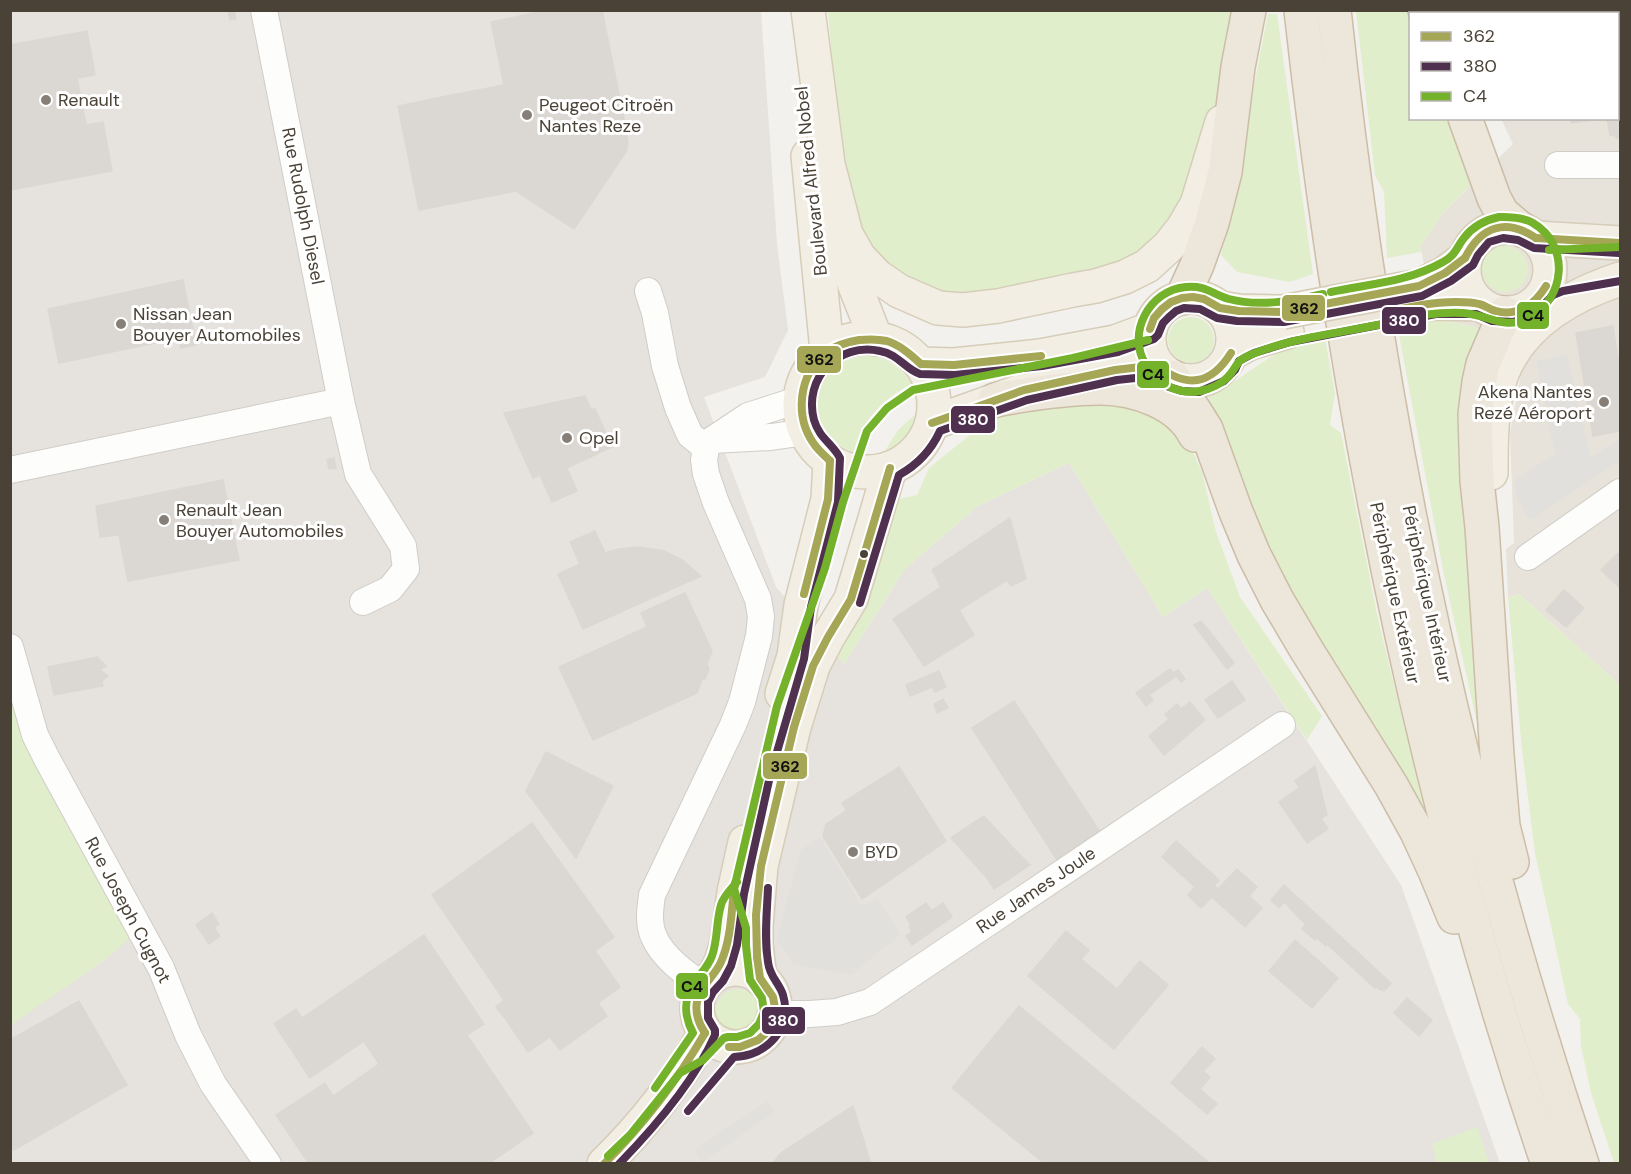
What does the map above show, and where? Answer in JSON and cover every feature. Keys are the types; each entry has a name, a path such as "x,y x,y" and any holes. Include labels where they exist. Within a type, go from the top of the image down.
{"highway":[{"path":"1182,298 1212,223 1225,172 1238,67 1249,10"},
{"name":"Périphérique Extérieur","path":"1301,10 1333,257 1355,395 1383,545 1432,763 1480,949 1548,1164"},
{"name":"Périphérique Intérieur","path":"1334,10 1365,253 1382,365 1412,526 1467,773 1490,860 1538,1027 1582,1164"},
{"path":"1466,120 1494,198 1502,213 1529,234"},
{"path":"1493,309 1475,414 1476,481 1482,527 1503,826 1529,935 1524,978"},
{"path":"1165,371 1206,429 1224,482 1254,555 1277,600 1391,785 1417,832 1453,915 1480,1000 1504,1029"},
{"path":"995,400 1020,395 1101,388 1134,392 1156,400 1174,411 1191,426 1210,465 1224,482"}],"main road":[{"name":"Boulevard Alfred Nobel","path":"796,10 796,39 827,351"},
{"name":"Boulevard Alfred Nobel","path":"807,10 810,98 829,211 840,248 876,339"},
{"path":"807,10 828,164 846,234 859,257 877,276 899,291 938,308 963,310 998,306 1096,286 1125,277 1147,266 1169,246 1197,204 1238,67"},
{"path":"1493,309 1472,295 1466,284 1464,271 1465,258 1469,249 1482,234 1492,229 1512,227 1529,234 1620,243"},
{"path":"1420,295 1434,303 1493,309 1525,309 1541,296 1549,274 1549,260 1545,250 1529,234"},
{"path":"1231,353 1285,322 1420,295 1465,258"},
{"path":"1546,286 1560,281 1620,270"},
{"path":"1482,527 1490,505 1491,435 1496,394 1511,355 1519,341 1532,327 1556,308 1582,294 1620,279"},
{"path":"1165,371 1150,350 1150,329 1161,309 1171,302 1193,297 1204,299 1220,308 1285,322"},
{"path":"932,423 1024,390 1115,370 1165,371 1184,381 1207,378 1217,373 1226,364 1233,345 1232,327 1220,308"},
{"path":"921,364 954,365 1040,356 1115,342 1150,329"},
{"path":"859,339 876,339 898,346 921,364 930,382 934,409 928,433 916,450 900,464 882,471 864,472 846,469 830,461 816,448 806,432 801,399 806,377 827,351 843,343 859,339"},
{"path":"709,981 727,970 740,970 754,974 765,982 774,1000 774,1014 768,1030 756,1042 738,1048 717,1040 698,1021 697,1006 698,999 709,981 721,962 727,943 734,892 760,773 794,656 801,605 828,499 830,461"},
{"path":"760,978 756,926 761,866 794,727 813,666 851,599 890,468"},
{"path":"604,1164 628,1140 691,1056 717,1040"},
{"path":"628,1164 647,1144 717,1040"}],"street":[{"name":"Rue Rudolph Diesel","path":"264,10 341,401 358,474 403,546 406,568 390,589 363,602"},
{"path":"1558,165 1620,165"},
{"path":"648,291 655,313 665,366 678,408 690,435 709,444 806,432"},
{"path":"709,981 687,974 665,953 654,937 650,916 652,895 742,702 759,636 761,617 758,599 717,503 706,474 704,460 709,444 748,416 801,399"},
{"path":"10,470 341,401"},
{"path":"1528,557 1620,492"},
{"name":"Rue Joseph Cugnot","path":"10,646 35,735 161,968 188,1035 213,1084 268,1164"},
{"name":"Rue James Joule","path":"774,1014 837,1012 870,1002 1282,725"}],"shaded area":[{"path":"1594,10 1595,12 1452,12"},
{"path":"11,11 761,11 777,244 788,330 765,377 704,397 776,587 844,664 905,569 978,506 1069,463 1163,617 1207,588 1401,885 1500,1163 11,1163 10,1025 106,959 11,680"},
{"path":"1620,80 1620,685 1519,594 1508,598 1506,549 1514,543 1510,433 1524,358 1475,327 1438,319 1420,247 1445,211 1513,144 1501,120 1619,120"},
{"path":"1567,355 1590,456 1596,455 1620,439 1620,461 1530,520 1516,496 1515,480 1555,454 1536,361"},
{"path":"820,837 862,906 877,898 900,934 851,975 794,964 777,939 801,850"},
{"path":"767,1101 775,1112 702,1162 694,1150"}],"green space":[{"path":"828,11 1235,11 1211,135 1188,210 1138,265 998,294 939,294 899,275 864,237 848,191 837,119"},
{"path":"1356,11 1416,11 1409,12 1409,120 1457,120 1479,177 1445,211 1420,247 1421,252 1387,258 1384,192 1375,175"},
{"path":"1268,14 1277,14 1313,274 1290,282 1237,272 1221,255"},
{"path":"1505,246 1521,253 1528,269 1521,285 1505,292 1489,285 1482,269 1489,253"},
{"path":"1191,317 1207,324 1214,340 1207,356 1191,363 1175,356 1168,340 1175,324"},
{"path":"1438,319 1475,327 1483,332 1464,379 1465,526 1469,578 1482,645 1486,763 1444,575 1397,324"},
{"path":"1325,339 1335,393 1330,425 1341,433 1378,619 1426,816 1364,730 1236,490 1208,395 1220,391 1281,350"},
{"path":"873,356 896,366 912,384 892,396 875,412 862,431 856,453 837,443 825,429 819,413 819,396 824,381 835,368 852,359"},
{"path":"1132,397 1186,437 1202,472 1216,532 1240,597 1322,716 1307,740 1207,588 1163,617 1069,463 978,506 905,569 844,664 831,649 898,499 917,495 929,468 971,434 969,422 1001,409"},
{"path":"916,414 912,427 905,437 885,451 898,430"},
{"path":"1519,594 1620,685 1620,1163 1614,1163 1591,1093 1581,1046 1580,1019 1568,1004 1535,853 1522,750 1508,598"},
{"path":"10,680 131,937 106,959 11,1025"},
{"path":"738,989 754,995 760,1011 754,1027 738,1033 722,1027 716,1011 722,995"},
{"path":"1477,1127 1489,1163 1437,1163 1432,1144"}],"building":[{"path":"234,10 236,19 230,20 228,11"},
{"name":"Peugeot Citroën Nantes Reze","path":"548,10 602,10 627,134 626,152 574,229 516,191 419,210 401,121 460,109 457,94 504,85 491,22"},
{"name":"Renault","path":"87,31 95,75 77,78 86,125 103,122 112,171 10,190 10,45"},
{"path":"457,94 460,109 401,121 398,106"},
{"path":"1620,119 1620,139 1610,135 1607,120"},
{"path":"1570,120 1592,120 1571,123"},
{"name":"Nissan Jean Bouyer Automobiles","path":"183,280 196,345 181,348 179,338 59,363 48,309"},
{"name":"Akena Nantes Rezé Aéroport","path":"1613,326 1620,372 1620,431 1593,436 1576,333"},
{"path":"585,396 591,409 595,409 612,447 567,468 577,491 552,502 540,475 533,478 504,413"},
{"path":"334,458 336,468 329,469 327,460"},
{"name":"Renault Jean Bouyer Automobiles","path":"223,480 239,560 128,581 119,535 100,537 96,506"},
{"path":"1010,518 1026,579 1011,586 1007,580 959,610 974,635 924,666 893,619 941,587 932,570"},
{"path":"595,531 605,553 638,547 664,551 681,585 583,629 558,574 580,564 570,542"},
{"path":"664,551 682,560 701,576 681,585"},
{"path":"1618,553 1620,555 1620,588 1601,570"},
{"path":"1564,590 1584,608 1566,627 1546,610"},
{"path":"685,593 712,651 707,664 709,669 697,693 593,740 559,667 647,627 641,613"},
{"path":"1201,621 1214,637 1207,642 1194,625"},
{"path":"1214,637 1234,663 1227,669 1207,642"},
{"path":"97,657 106,666 100,670 108,676 102,681 103,686 54,695 48,667"},
{"path":"1170,669 1176,676 1149,695 1143,688"},
{"path":"1178,670 1185,679 1181,682 1174,673"},
{"path":"939,671 946,687 935,692 932,687 910,696 906,685"},
{"path":"1232,681 1245,700 1218,718 1205,700"},
{"path":"1143,688 1153,700 1146,706 1136,693"},
{"path":"943,699 948,708 937,713 934,704"},
{"path":"1014,701 1100,832 1057,860 972,728"},
{"path":"1190,702 1205,720 1184,738 1165,714 1177,704 1181,709"},
{"path":"1169,719 1184,738 1164,755 1149,736"},
{"path":"546,752 613,786 576,858 526,791"},
{"path":"1315,766 1327,815 1321,818 1295,781"},
{"path":"899,767 946,841 890,880 842,803"},
{"path":"1300,787 1328,829 1307,843 1279,802"},
{"path":"847,810 856,825 840,835 831,821"},
{"path":"984,816 1017,852 983,874 978,868 991,859 964,829"},
{"name":"BYD","path":"831,821 840,835 856,825 883,869 868,878 875,890 862,899 823,836 826,824"},
{"path":"532,823 614,937 504,1017 496,1007 504,1000 432,895"},
{"path":"964,829 991,859 978,868 951,838"},
{"path":"1176,841 1219,880 1207,893 1212,897 1201,908 1188,895 1195,887 1162,857"},
{"path":"1017,852 1030,865 994,889 984,874"},
{"path":"883,869 890,880 875,890 868,878"},
{"path":"1237,869 1257,887 1232,915 1207,893 1214,885 1218,889"},
{"path":"1284,885 1296,896 1288,905 1284,902 1279,908 1271,900"},
{"path":"1249,896 1262,908 1245,927 1232,915"},
{"path":"1296,896 1316,914 1306,925 1288,906"},
{"path":"926,903 932,911 911,925 906,917"},
{"path":"943,903 952,917 912,945 906,936 912,932 909,926"},
{"path":"212,913 219,924 214,928 220,936 209,944 196,925"},
{"path":"1316,914 1328,925 1315,940 1302,929"},
{"path":"1328,925 1391,983 1384,991 1375,988 1327,944 1326,946 1317,938"},
{"path":"1066,931 1089,950 1081,959 1117,989 1140,961 1168,985 1114,1049 1028,976"},
{"path":"424,935 484,1024 467,1035 533,1133 488,1164 309,1164 276,1115 325,1083 333,1096 379,1064 364,1041 310,1078 274,1024 296,1009 302,1018"},
{"path":"1295,940 1338,978 1312,1008 1269,971"},
{"path":"595,951 620,987 598,1003 607,1016 560,1050 550,1037 528,1052 504,1017"},
{"path":"1407,998 1432,1020 1419,1036 1394,1013"},
{"path":"79,1001 127,1085 14,1150 10,1145 10,1040"},
{"path":"1019,1006 1211,1164 1045,1164 952,1088"},
{"path":"1202,1047 1215,1059 1203,1071 1210,1077 1200,1089 1217,1104 1207,1114 1171,1083"},
{"path":"853,1106 871,1164 772,1164 781,1153"}],"transit line":[{"name":"C4","path":"1331,292 1388,282 1430,269 1451,257 1475,227 1499,217"},
{"name":"C4","path":"1394,321 1428,314 1454,313 1471,314 1512,323 1521,322 1541,309 1550,298 1559,271 1558,257 1553,244 1533,223 1518,218 1502,217"},
{"name":"362","path":"1465,258 1471,247 1487,232 1495,228 1514,228 1536,238"},
{"name":"380","path":"619,1164 673,1103 707,1052 715,1035 715,1030 708,1018 708,1002 731,966 737,945 744,894 770,776 804,659 811,607 838,502 840,458 816,426 812,405 814,390 827,366 850,352 865,350 886,353 920,374 955,375 1042,366 1118,352 1154,339 1163,323 1176,311 1184,308 1200,309 1217,318 1237,321 1284,322 1422,296 1451,281 1473,265 1489,242 1503,238 1518,240 1534,248 1619,253"},
{"name":"362","path":"1536,238 1620,243"},
{"name":"C4","path":"1549,250 1620,247"},
{"name":"362","path":"1150,329 1154,318 1162,309 1182,298 1204,299 1220,308 1239,311 1283,312 1419,286 1445,273 1465,258"},
{"name":"380","path":"860,603 899,475 923,457 940,431 1027,400 1117,380 1154,376 1169,387 1182,391 1199,392 1224,381 1235,370 1239,361 1254,353 1290,342 1436,314 1476,314 1492,321 1513,322 1529,318 1553,295 1563,291 1620,281"},
{"name":"362","path":"1386,312 1429,304 1456,302 1476,303 1494,310 1512,312 1525,308 1546,286"},
{"name":"C4","path":"1323,294 1288,301 1252,303 1229,299 1199,287 1173,290 1161,296 1145,316 1140,327 1140,353 1151,372 1162,383 1177,390 1192,392 1215,386 1225,380 1242,359 1266,349 1387,323"},
{"name":"362","path":"830,461 808,433 802,409 805,384 816,362 837,346 873,339 896,345 921,364"},
{"name":"C4","path":"608,1156 630,1135 680,1073 703,1060 724,1038 750,1033 759,1024 764,1012 762,998 750,980 746,928 734,889 777,706 825,568 843,502 867,431 887,408 913,390 1073,358 1148,340"},
{"name":"362","path":"1157,365 1178,378 1197,380 1215,372 1231,353"},
{"name":"362","path":"921,364 954,365 1041,356"},
{"name":"362","path":"932,423 1024,390 1115,370 1157,365"},
{"name":"362","path":"804,594 828,499 830,461"},
{"name":"362","path":"729,1047 740,1047 758,1040 771,1027 774,1018 773,997 760,978 757,957 756,915 761,866 794,727 813,666 851,599 890,468"},
{"name":"C4","path":"655,1088 693,1033 687,1015 688,996 712,956 721,905 725,896 737,882"},
{"name":"362","path":"705,1033 698,1018 697,1002 701,991 718,967 725,952 735,883"},
{"name":"380","path":"688,1111 734,1057 757,1052 767,1046 781,1029 785,1007 783,995 769,967 767,953 768,888"},
{"name":"362","path":"604,1164 659,1102 705,1033"}],"place":[{"name":"Renault","path":"46,100"},
{"name":"Peugeot Citroën Nantes Reze","path":"527,115"},
{"name":"Nissan Jean Bouyer Automobiles","path":"121,324"},
{"name":"Akena Nantes Rezé Aéroport","path":"1604,402"},
{"name":"Opel","path":"567,438"},
{"name":"Renault Jean Bouyer Automobiles","path":"164,520"},
{"name":"BYD","path":"853,852"}]}
